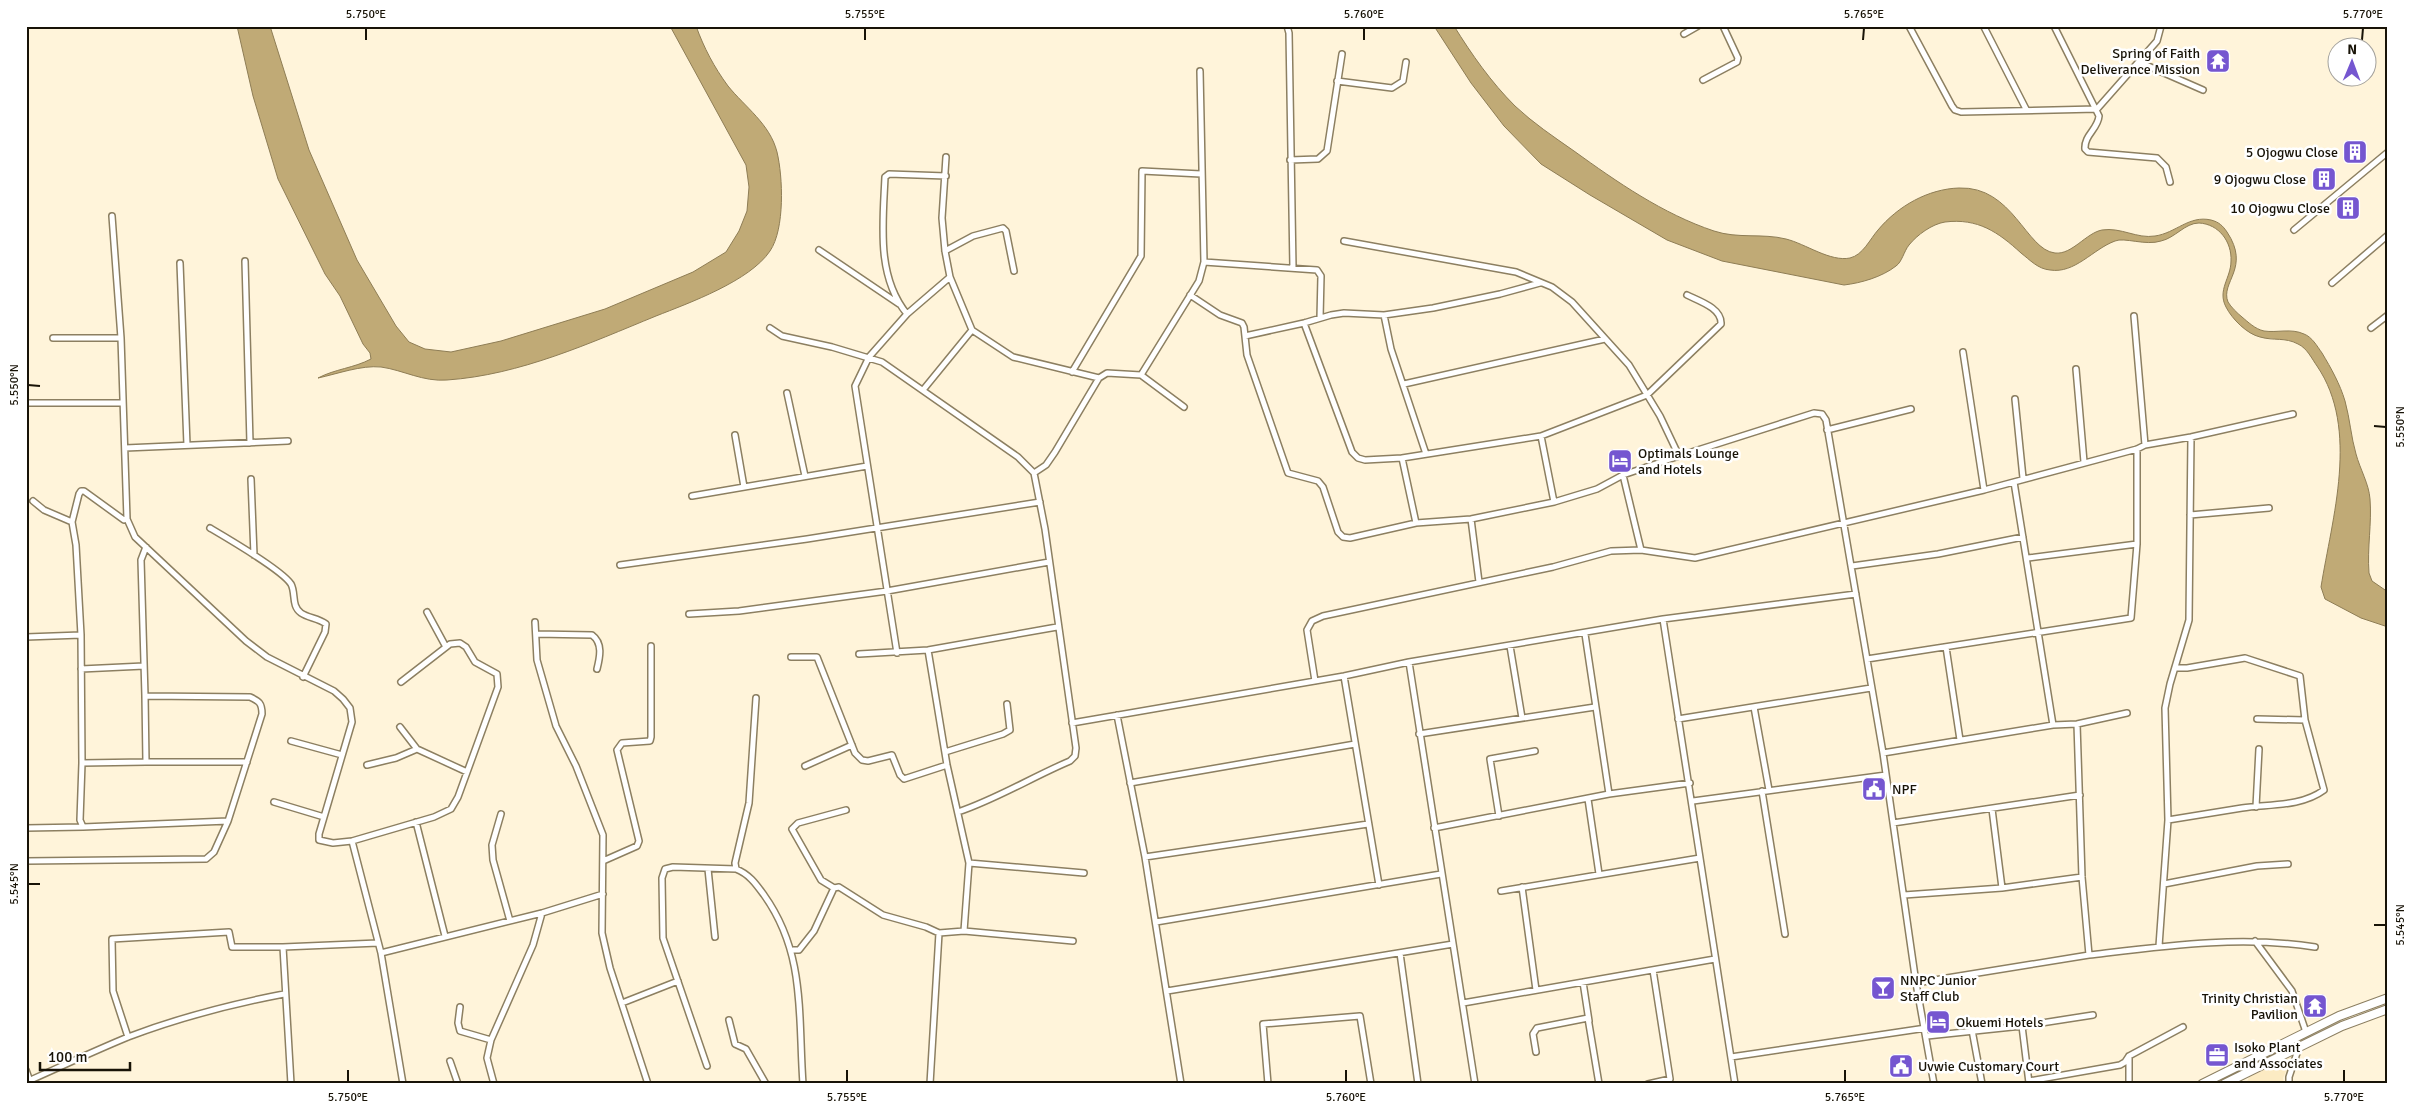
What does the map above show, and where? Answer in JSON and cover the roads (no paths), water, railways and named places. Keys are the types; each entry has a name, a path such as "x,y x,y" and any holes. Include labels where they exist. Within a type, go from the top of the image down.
{"main road":[{"path":"2202,1084 2339,1016 2388,998"},
{"path":"2224,1084 2342,1026 2388,1009"}],"street":[{"path":"1287,26 1290,33 1292,268"},
{"path":"1684,34 1698,26"},
{"path":"1703,80 1736,62 1738,58 1723,26"},
{"path":"1909,26 1955,110 2097,109 2157,41 2161,26"},
{"path":"1985,26 2026,109"},
{"path":"2054,26 2097,109 2100,119 2085,144 2088,152 2157,158 2166,167 2170,182"},
{"path":"1290,160 1318,159 1326,151 1342,54"},
{"path":"1337,81 1392,88 1403,81 1406,62"},
{"path":"2139,62 2203,90"},
{"path":"1141,376 1199,281 1204,262 1200,71"},
{"path":"2294,230 2388,152"},
{"path":"946,157 942,218 945,251 950,277 972,330 1013,358 1099,378"},
{"path":"1072,372 1141,256 1142,171 1201,174"},
{"path":"907,314 900,304 883,257 885,177 889,174 946,176"},
{"path":"112,216 121,338 127,520 135,537 246,641 267,657 303,677 334,691 350,708 352,722 319,840 332,843 352,841 416,822 451,809 458,796 499,680 497,674 475,662 466,647 460,643 450,644 401,682"},
{"path":"945,251 973,236 1003,228 1006,231 1014,271"},
{"path":"2332,283 2388,235"},
{"path":"1344,241 1516,272 1552,287 1572,302 1629,365 1679,456"},
{"path":"819,250 900,304"},
{"path":"245,261 250,443"},
{"path":"1204,262 1317,270 1321,276 1320,318"},
{"path":"180,263 186,445"},
{"path":"896,653 855,386 868,357 907,314 950,277"},
{"path":"1245,336 1344,313 1384,315 1443,306 1500,294 1540,282"},
{"path":"1190,295 1220,316 1242,323 1247,355 1288,473 1318,481 1323,487 1338,532 1350,538 1416,523 1471,519 1554,502 1597,489 1623,475 1679,456 1814,413 1822,414 1826,420 1845,522 1883,753 1916,983 1926,1028 1934,1084"},
{"path":"1304,323 1352,452 1358,458 1365,460 1402,458 1541,436 1647,395 1721,324 1721,318 1717,312 1687,295"},
{"path":"1384,315 1391,349 1426,454"},
{"path":"2371,328 2388,315"},
{"path":"2134,316 2145,445"},
{"path":"770,328 782,336 882,362 1018,457 1034,473 1040,502 1076,748 1075,756 1070,761 1017,785 984,803 958,812"},
{"path":"923,390 972,330"},
{"path":"53,338 121,338"},
{"path":"1404,384 1604,339"},
{"path":"1963,352 1984,490"},
{"path":"2076,369 2084,462"},
{"path":"1034,473 1046,465 1099,378 1107,373 1141,376 1184,406"},
{"path":"787,393 805,476"},
{"path":"2015,399 2023,478"},
{"path":"26,403 122,403"},
{"path":"1828,430 1911,409"},
{"path":"1315,681 1307,630 1312,621 1323,616 1553,567 1611,551 1641,550 1695,558 1984,490 2023,478 2138,449 2145,445 2191,437 2293,414"},
{"path":"735,435 744,487"},
{"path":"1541,436 1554,502"},
{"path":"2159,946 2168,820 2165,708 2189,620 2191,437"},
{"path":"125,448 288,441"},
{"path":"1867,659 2131,618 2137,544 2138,449"},
{"path":"1402,458 1416,523"},
{"path":"692,496 867,466"},
{"path":"1623,475 1641,550"},
{"path":"251,480 254,555"},
{"path":"2014,482 2028,558 2053,726"},
{"path":"83,827 80,820 82,763 81,635 76,545 72,522 81,491 124,520 127,520"},
{"path":"33,501 44,510 72,522"},
{"path":"620,565 1040,502"},
{"path":"2190,515 2269,508"},
{"path":"1471,519 1479,582"},
{"path":"210,528 254,555 291,585 295,606 301,613 326,624 325,632 303,677"},
{"path":"1852,566 1938,554 2023,537"},
{"path":"2028,558 2137,544"},
{"path":"146,547 141,560 146,762"},
{"path":"689,614 729,612 887,591 1049,562"},
{"path":"1072,723 1344,676 1409,662 1584,634 1663,619 1856,594"},
{"path":"427,612 446,647"},
{"path":"1663,619 1678,719 1693,800 1700,858 1735,1084"},
{"path":"535,622 537,660 556,726 576,766 603,835 602,933 610,968 648,1084"},
{"path":"859,654 928,650 1057,626"},
{"path":"536,634 592,635 597,639 600,646 598,669"},
{"path":"1584,634 1609,794"},
{"path":"26,637 81,635"},
{"path":"603,861 638,846 639,841 617,750 622,743 650,741 651,646"},
{"path":"1510,646 1522,718"},
{"path":"1946,646 1960,740"},
{"path":"928,650 947,765 969,862 964,931"},
{"path":"791,657 817,656 852,745 862,760 868,761 892,755 900,775 904,778 947,765"},
{"path":"2168,820 2286,804 2308,798 2324,790 2305,720 2300,676 2245,658 2186,668 2175,668"},
{"path":"1409,662 1475,1084"},
{"path":"81,670 144,666"},
{"path":"1344,676 1379,885"},
{"path":"1678,719 1871,688"},
{"path":"26,861 206,859 214,852 228,821 262,714 262,705 258,700 250,697 145,696"},
{"path":"736,869 735,863 741,846 748,803 756,698"},
{"path":"945,752 1010,730 1007,704"},
{"path":"1419,734 1595,707"},
{"path":"1754,707 1769,790"},
{"path":"1883,753 2053,726 2078,724 2127,713"},
{"path":"1117,715 1145,857 1181,1084"},
{"path":"2257,719 2305,720"},
{"path":"2078,724 2082,877 2089,954"},
{"path":"400,727 418,749 467,772"},
{"path":"291,741 342,756"},
{"path":"1130,783 1355,744"},
{"path":"805,766 852,745"},
{"path":"367,765 396,758 418,749"},
{"path":"2256,807 2259,749"},
{"path":"1500,816 1490,759 1536,751"},
{"path":"82,763 247,762"},
{"path":"1693,800 1886,775"},
{"path":"1434,828 1609,794 1690,783"},
{"path":"1762,791 1785,934"},
{"path":"1893,823 2080,795"},
{"path":"1588,799 1599,874"},
{"path":"274,802 324,817"},
{"path":"1992,809 2002,888"},
{"path":"846,810 798,823 792,829 821,880 834,888 839,887 883,915 926,927 939,933 964,931 1073,941"},
{"path":"501,814 492,845 493,860 510,921"},
{"path":"26,828 228,821"},
{"path":"416,822 445,936"},
{"path":"1145,857 1368,824"},
{"path":"352,841 381,953 404,1084"},
{"path":"1501,891 1700,858"},
{"path":"969,862 1084,873"},
{"path":"2164,884 2257,866 2288,864"},
{"path":"707,1066 664,938 662,878 665,869 673,866 736,869 744,872 756,883 778,915 793,950 798,988 803,1084"},
{"path":"708,869 715,937"},
{"path":"1156,922 1441,874"},
{"path":"1904,895 2002,888 2082,877"},
{"path":"1522,887 1536,990"},
{"path":"793,950 799,950 809,939 834,888"},
{"path":"381,953 542,913 603,894"},
{"path":"493,1083 487,1058 491,1040 533,946 542,913"},
{"path":"128,1037 113,991 112,939 229,932 232,947 283,948 378,943"},
{"path":"930,1084 939,933"},
{"path":"1916,983 2089,954 2159,946 2255,941 2286,942 2315,947"},
{"path":"2255,941 2292,991 2306,1032"},
{"path":"1167,991 1453,944"},
{"path":"283,948 290,1084"},
{"path":"1400,953 1418,1084"},
{"path":"1463,1003 1715,959"},
{"path":"1648,1084 1670,1081 1653,970"},
{"path":"622,1003 678,981"},
{"path":"1582,982 1599,1084"},
{"path":"26,1070 29,1082 128,1037 252,1000 284,994"},
{"path":"460,1007 458,1023 460,1031 491,1040"},
{"path":"1927,1036 2022,1026 2093,1015"},
{"path":"1268,1084 1263,1024 1360,1016 1371,1084"},
{"path":"1536,1052 1533,1034 1537,1028 1588,1018 1590,1026"},
{"path":"729,1020 735,1044 746,1049 766,1084"},
{"path":"2022,1026 2029,1083 2120,1066 2126,1062 2129,1056 2183,1027"},
{"path":"1731,1057 1926,1028"},
{"path":"1972,1030 1982,1084"},
{"path":"2289,1084 2289,1078 2299,1047"},
{"path":"2129,1056 2129,1084"},
{"path":"450,1062 458,1084"}],"place":[{"name":"Spring of Faith Deliverance Mission","path":"2218,61"},
{"name":"5 Ojogwu Close","path":"2355,152"},
{"name":"9 Ojogwu Close","path":"2324,179"},
{"name":"10 Ojogwu Close","path":"2348,208"},
{"name":"Optimals Lounge and Hotels","path":"1620,461"},
{"name":"NPF","path":"1874,789"},
{"name":"NNPC Junior Staff Club","path":"1883,988"},
{"name":"Trinity Christian Pavilion","path":"2315,1006"},
{"name":"Okuemi Hotels","path":"1938,1022"},
{"name":"Isoko Plant and Associates","path":"2217,1055"},
{"name":"Uvwie Customary Court","path":"1901,1066"}]}
